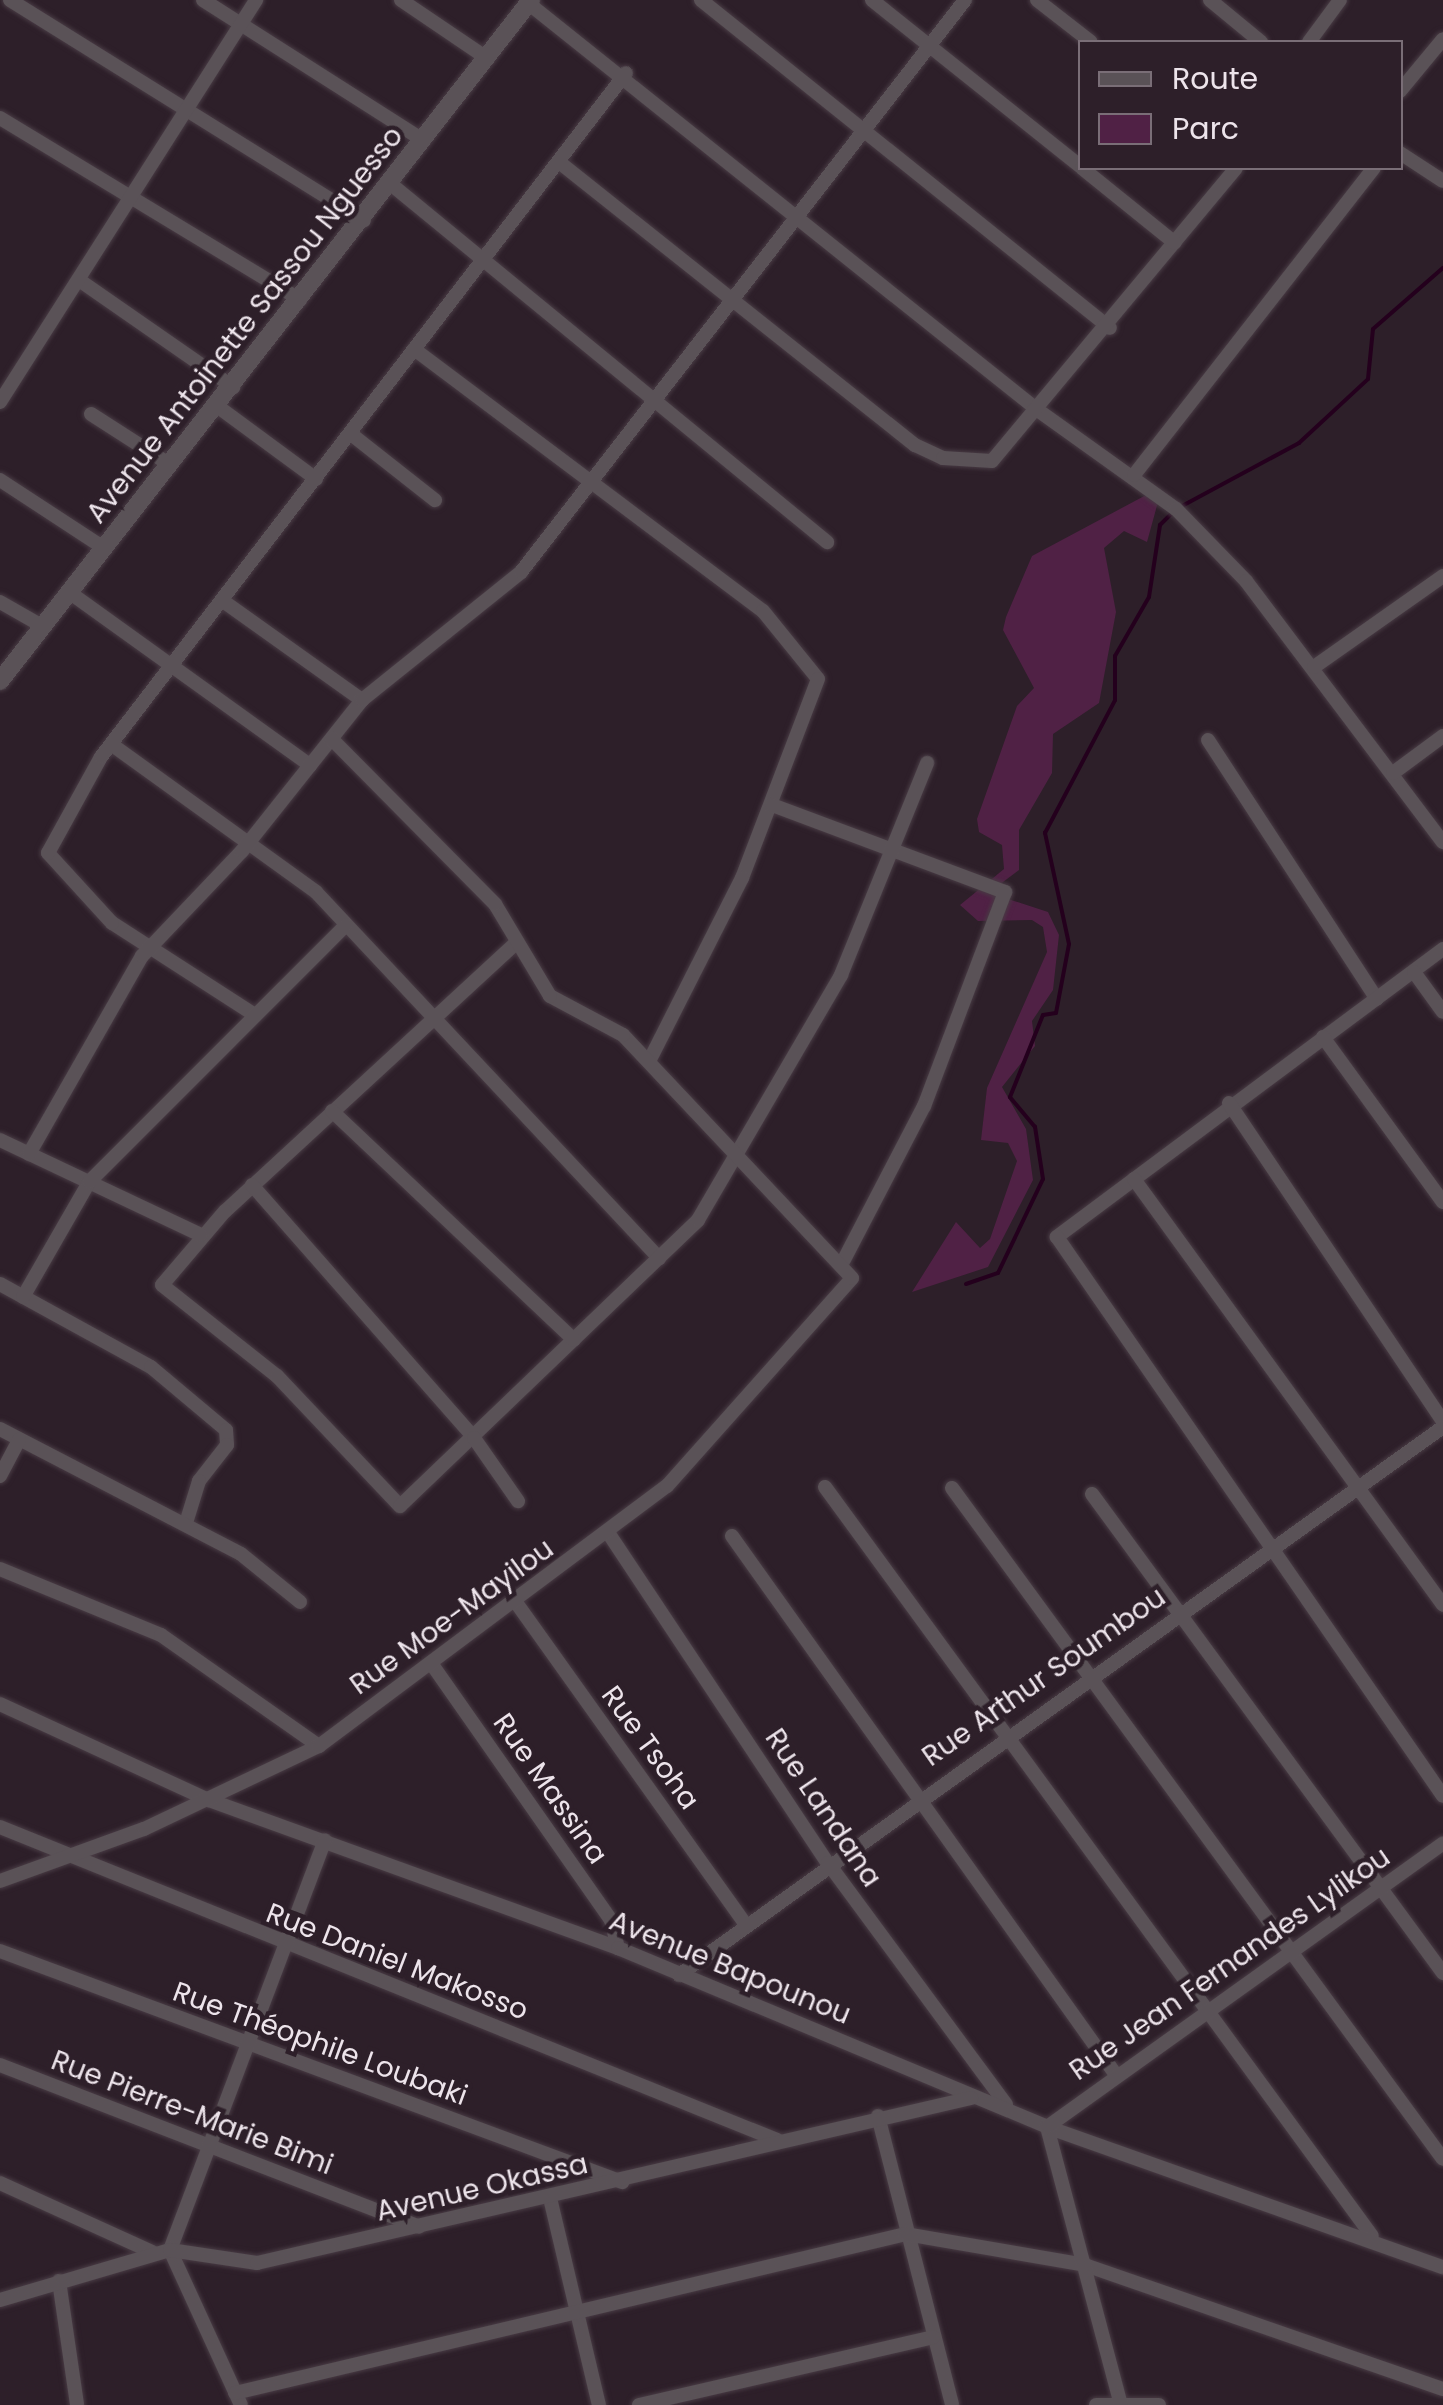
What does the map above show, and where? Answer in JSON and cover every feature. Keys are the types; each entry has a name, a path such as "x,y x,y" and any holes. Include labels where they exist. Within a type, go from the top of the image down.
{"street":[{"path":"10,0 364,220"},
{"path":"202,0 424,141"},
{"path":"0,402 80,280 182,110 256,0"},
{"path":"401,0 488,59"},
{"path":"701,0 1110,328"},
{"path":"872,0 1078,165"},
{"path":"29,1154 150,949 251,840 362,700 504,592 966,0"},
{"path":"1037,0 1087,40"},
{"path":"1210,0 1259,40"},
{"path":"530,2 626,73 1039,411 1134,475 1230,562 1314,667 1443,842"},
{"name":"Avenue Antoinette Sassou Nguesso","path":"0,682 364,220 530,2"},
{"path":"1310,40 1331,3"},
{"path":"1403,88 1443,38"},
{"path":"255,1014 150,949 50,862 111,744 626,73"},
{"path":"0,118 300,300"},
{"path":"1403,155 1443,182"},
{"path":"559,162 731,302 942,458 992,461 1110,328 1234,170"},
{"path":"1085,170 1175,243"},
{"path":"1134,475 1372,170"},
{"path":"392,184 827,542"},
{"path":"80,280 233,386"},
{"path":"414,350 763,611 812,663 818,679 772,805 694,984 649,1061"},
{"path":"217,406 316,479"},
{"path":"91,414 169,464"},
{"path":"351,434 434,500"},
{"path":"0,480 104,548"},
{"path":"1314,667 1443,576"},
{"path":"69,592 310,765"},
{"path":"223,601 362,700"},
{"path":"0,602 42,626"},
{"path":"1392,773 1443,736"},
{"path":"332,738 448,852 518,942 550,996 611,1025 844,1260 924,1106 1006,892 772,805"},
{"path":"1208,740 1377,999"},
{"path":"111,744 251,840 346,925 430,1020 659,1258"},
{"path":"518,942 200,1235 162,1285 165,1296 277,1376 400,1506 659,1258 741,1157 840,976 927,763"},
{"path":"23,1297 89,1182 346,925"},
{"path":"1443,950 1230,1103 1134,1179 1059,1229 1059,1244 1443,1796"},
{"path":"1414,972 1443,1012"},
{"path":"1324,1037 1443,1202"},
{"path":"1230,1103 1443,1424"},
{"path":"332,1111 574,1340"},
{"path":"0,1140 200,1235"},
{"path":"1134,1179 1443,1605"},
{"path":"252,1185 474,1438 518,1501"},
{"name":"Rue Moe-Mayilou","path":"0,1881 210,1800 319,1746 608,1534 667,1486 852,1278 844,1260"},
{"path":"0,1284 151,1366 226,1430 228,1445 203,1473 186,1523"},
{"name":"Rue Arthur Soumbou","path":"679,1975 1002,1736 1443,1424"},
{"path":"0,1428 186,1523 300,1602"},
{"path":"0,1476 19,1440"},
{"path":"825,1487 1202,2012 1372,2236"},
{"path":"952,1488 1443,2159"},
{"path":"1092,1494 1176,1614 1443,1973"},
{"name":"Rue Landana","path":"608,1534 828,1863 1006,2104"},
{"path":"732,1536 916,1800 1116,2075"},
{"path":"0,1569 161,1635 319,1746"},
{"name":"Rue Tsoha","path":"515,1600 745,1924"},
{"name":"Rue Massina","path":"431,1662 611,1920 618,1948"},
{"name":"Avenue Bapounou","path":"0,1704 210,1800 618,1948 975,2098 1006,2104 1046,2126 1372,2236 1441,2264"},
{"name":"Rue Daniel Makosso","path":"0,1827 64,1857 778,2140"},
{"path":"325,1840 244,2044 170,2250 238,2399 576,2309 906,2234 1084,2265 1443,2389"},
{"name":"Rue Jean Fernandes Lylikou","path":"1046,2126 1443,1843"},
{"name":"Rue Théophile Loubaki","path":"0,1951 623,2182"},
{"name":"Rue Pierre-Marie Bimi","path":"0,2065 422,2228"},
{"name":"Avenue Okassa","path":"0,2300 153,2252 170,2250 257,2263 623,2182 878,2116 975,2098"},
{"path":"878,2116 952,2405"},
{"path":"1046,2126 1120,2402"},
{"path":"0,2184 153,2252"},
{"path":"550,2198 599,2405"},
{"path":"59,2281 78,2405"},
{"path":"639,2405 933,2337"},
{"path":"1096,2405 1159,2405"}],"green space":[{"path":"1148,494 1158,502 1147,542 1124,531 1104,548 1116,612 1099,703 1053,734 1052,773 1019,830 1019,870 999,885 1002,897 1048,912 1059,935 1053,990 1032,1021 1035,1046 1002,1087 1026,1129 1033,1180 988,1267 912,1292 956,1222 980,1248 990,1239 1017,1161 1008,1143 981,1140 987,1088 1047,952 1043,927 1032,920 978,921 960,905 1004,869 1002,845 979,832 977,819 1017,706 1034,688 1003,630 1006,617 1032,556"}],"waterway":[{"path":"1182,506 1299,443 1368,379 1373,329 1443,268"},
{"path":"966,1284 998,1273 1043,1179 1035,1127 1010,1097 1043,1015 1056,1013 1069,944 1045,833 1115,700 1115,656 1149,597 1160,525 1174,511"}]}
